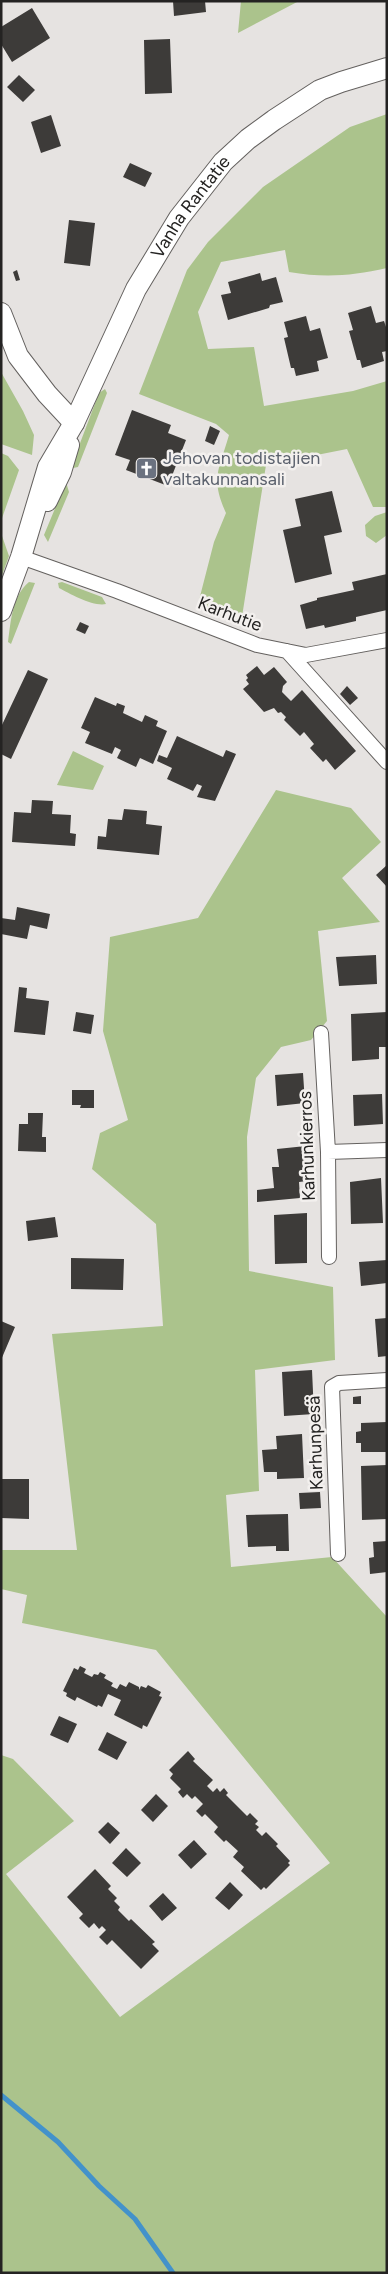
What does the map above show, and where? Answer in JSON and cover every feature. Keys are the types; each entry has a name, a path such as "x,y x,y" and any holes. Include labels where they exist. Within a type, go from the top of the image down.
{"main road":[{"name":"Vanha Rantatie","path":"1,611 21,557 61,472 74,423 146,272 179,218 218,168 248,139 295,105 320,90 387,68"},
{"path":"1,313 18,356 47,394 74,423"}],"street":[{"name":"Karhutie","path":"21,557 118,591 257,645 306,655 387,640"},
{"path":"287,651 387,762"},
{"name":"Karhunkierros","path":"321,1033 328,1152 329,1257"},
{"path":"328,1152 387,1150"},
{"name":"Karhunpesä","path":"338,1554 332,1387 339,1383 387,1380"}],"green space":[{"path":"241,1 299,1 238,33"},
{"path":"387,114 387,268 338,275 289,272 285,250 221,262 198,312 208,349 254,347 264,406 353,391 387,381 387,507 373,507 347,449 266,465 241,623 197,608 214,542 226,513 218,491 217,482 219,466 229,435 216,424 139,394 187,270 208,242 263,187 350,127"},
{"path":"1,372 34,435 32,455 1,444"},
{"path":"105,389 107,393 78,467 73,468 71,467 99,393"},
{"path":"1,453 8,456 19,470 1,521"},
{"path":"66,482 69,492 48,542 44,535"},
{"path":"387,512 387,535 376,543 366,536 365,525 375,516"},
{"path":"1,533 9,556 1,578"},
{"path":"29,582 35,583 11,644 8,642 13,609 19,594"},
{"path":"62,582 102,597 106,604 89,602 59,588 58,583"},
{"path":"73,751 104,766 93,790 57,785"},
{"path":"276,790 351,808 381,842 342,878 380,922 318,931 327,1021 311,1040 281,1047 256,1078 247,1137 249,1271 333,1287 335,1360 255,1370 259,1491 226,1495 231,1567 332,1557 387,1617 387,2273 1,2273 1,1755 13,1759 74,1821 6,1874 120,2017 330,1863 156,1650 22,1623 27,1595 1,1589 1,1550 77,1550 52,1334 163,1326 156,1224 92,1169 100,1133 128,1120 103,1031 110,937 198,918"}],"building":[{"path":"173,1 205,1 206,12 174,16"},
{"path":"32,8 50,38 12,62 1,44 1,27"},
{"path":"170,39 172,93 145,94 144,40"},
{"path":"19,75 35,90 23,102 7,87"},
{"path":"51,115 61,146 41,153 31,122"},
{"path":"130,163 152,173 145,187 123,177"},
{"path":"69,220 95,223 90,266 64,263"},
{"path":"17,270 20,280 16,281 13,272"},
{"path":"260,273 262,281 276,277 283,302 228,320 221,295 231,293 228,282"},
{"path":"371,306 376,323 384,321 387,330 387,351 382,352 384,361 362,368 360,360 357,360 349,331 353,330 348,313"},
{"path":"306,316 310,331 320,328 328,358 317,361 319,371 296,376 294,368 291,368 284,338 288,337 284,322"},
{"path":"132,410 171,425 168,433 186,440 168,486 126,470 130,460 115,455"},
{"path":"210,426 220,431 214,445 205,441"},
{"path":"332,491 342,532 324,536 332,574 295,583 283,530 301,526 295,499"},
{"path":"387,574 387,610 356,617 356,621 325,628 324,625 306,629 300,605 317,600 317,598 354,590 352,582"},
{"path":"80,622 89,626 85,634 76,630"},
{"path":"257,666 264,675 274,667 287,682 283,686 282,692 291,701 302,690 356,751 335,770 326,759 323,762 310,748 314,744 304,732 300,736 284,720 286,717 281,712 278,713 274,708 264,712 243,689 249,684 246,680 248,678 246,675"},
{"path":"28,670 48,679 11,759 1,754 1,727"},
{"path":"347,686 358,698 350,705 340,694"},
{"path":"95,697 116,706 117,703 125,706 123,713 142,722 145,715 158,721 156,726 167,731 153,764 140,758 136,767 117,758 121,750 115,747 112,754 85,743 90,732 81,728"},
{"path":"177,736 223,757 226,750 236,754 215,801 197,797 202,786 197,784 193,791 167,779 172,768 157,761 159,755 167,758"},
{"path":"32,800 53,801 52,814 71,815 70,833 76,834 75,846 12,842 14,812 31,813"},
{"path":"124,809 147,811 146,824 162,826 159,855 97,849 98,836 106,837 108,819 122,820"},
{"path":"387,865 387,887 376,875"},
{"path":"17,907 50,914 47,929 30,925 27,939 1,934 1,918 15,920"},
{"path":"376,955 377,984 339,986 336,957"},
{"path":"19,987 27,988 26,998 49,1001 45,1035 14,1032"},
{"path":"76,1012 94,1015 91,1034 73,1031"},
{"path":"387,1012 387,1047 379,1047 379,1059 352,1061 351,1014"},
{"path":"303,1073 305,1103 277,1106 275,1075"},
{"path":"72,1090 94,1090 94,1108 80,1108 81,1105 72,1105"},
{"path":"382,1094 383,1124 354,1126 353,1095"},
{"path":"28,1113 43,1113 42,1137 46,1137 46,1152 18,1151 19,1124 28,1124"},
{"path":"306,1146 306,1150 309,1150 310,1163 306,1164 307,1181 299,1182 300,1198 257,1202 257,1190 274,1188 272,1167 279,1167 277,1149"},
{"path":"381,1178 383,1223 351,1224 350,1182"},
{"path":"307,1213 307,1263 275,1264 274,1215"},
{"path":"55,1217 58,1237 28,1241 26,1221"},
{"path":"71,1258 124,1259 123,1290 71,1289"},
{"path":"387,1260 387,1283 361,1286 359,1262"},
{"path":"387,1318 387,1356 378,1357 375,1319"},
{"path":"1,1321 15,1327 1,1360"},
{"path":"312,1370 314,1414 284,1416 282,1372"},
{"path":"361,1396 361,1404 353,1404 353,1397"},
{"path":"387,1422 387,1452 361,1452 361,1443 356,1443 356,1432 361,1431 361,1423"},
{"path":"302,1434 304,1478 277,1479 277,1472 264,1472 262,1450 277,1449 276,1436"},
{"path":"387,1465 387,1519 362,1520 361,1466"},
{"path":"1,1479 29,1479 29,1519 1,1518"},
{"path":"320,1492 321,1508 300,1509 299,1493"},
{"path":"288,1514 289,1551 276,1551 276,1546 248,1547 246,1515"},
{"path":"387,1541 387,1572 370,1574 369,1558 374,1557 373,1542"},
{"path":"80,1666 86,1669 84,1673 92,1677 100,1672 106,1675 104,1678 113,1683 111,1686 117,1689 120,1684 126,1687 129,1682 139,1687 139,1690 141,1686 146,1688 148,1685 161,1692 159,1696 162,1697 147,1727 143,1725 142,1729 114,1715 121,1700 108,1694 102,1707 98,1705 97,1707 77,1697 75,1701 66,1696 67,1693 63,1691 74,1668 78,1670"},
{"path":"59,1716 77,1724 68,1743 50,1735"},
{"path":"107,1732 127,1742 117,1760 98,1750"},
{"path":"188,1751 195,1759 193,1761 213,1780 207,1786 213,1792 217,1788 220,1792 224,1788 228,1793 226,1795 247,1816 250,1813 258,1821 255,1824 259,1827 256,1830 262,1836 266,1832 278,1844 276,1846 290,1861 288,1863 290,1865 266,1889 264,1887 261,1890 241,1871 244,1867 233,1857 238,1851 226,1840 224,1842 214,1832 218,1827 205,1814 202,1817 196,1811 203,1804 195,1796 192,1799 187,1794 183,1798 178,1792 181,1789 170,1778 173,1774 169,1770"},
{"path":"156,1794 168,1806 153,1822 141,1810"},
{"path":"108,1822 120,1833 110,1844 98,1832"},
{"path":"194,1840 207,1854 191,1869 178,1855"},
{"path":"126,1848 141,1863 127,1877 112,1863"},
{"path":"95,1869 111,1886 108,1889 117,1898 114,1901 120,1907 118,1910 129,1921 131,1919 155,1942 152,1944 159,1951 141,1969 112,1940 107,1945 99,1937 106,1930 102,1926 99,1929 94,1923 89,1928 79,1918 83,1914 67,1897"},
{"path":"230,1882 243,1895 229,1910 215,1898"},
{"path":"163,1893 177,1908 162,1921 149,1906"}],"waterway":[{"path":"1,2095 58,2142 99,2186 135,2219 173,2273"}],"place":[{"name":"Jehovan todistajien valtakunnansali","path":"147,468"}]}
